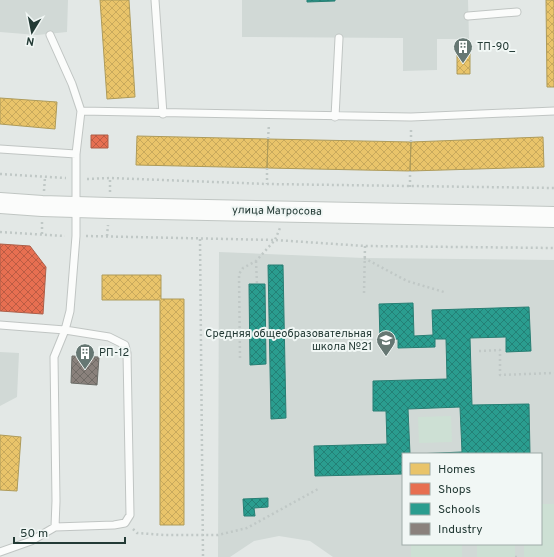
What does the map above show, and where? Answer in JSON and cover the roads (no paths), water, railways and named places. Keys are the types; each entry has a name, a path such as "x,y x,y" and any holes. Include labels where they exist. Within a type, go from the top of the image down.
{"main road":[{"name":"улица Матросова","path":"0,203 76,207 554,217"}],"lane":[{"path":"155,0 163,114"},
{"path":"468,16 517,12"},
{"path":"50,34 72,84 81,111 76,154 76,236 70,311 65,330 54,357 55,527"},
{"path":"335,117 339,38"},
{"path":"81,111 335,117 411,117 554,111"},
{"path":"0,149 76,154"},
{"path":"0,325 65,330 109,337 125,345 127,353 130,501 130,515 125,523 55,527 31,542 0,552"}],"place":[{"name":"ТП-90_","path":"463,64"},
{"name":"Средняя общеобразовательная школа №21","path":"386,357"},
{"name":"РП-12","path":"85,370"}]}
